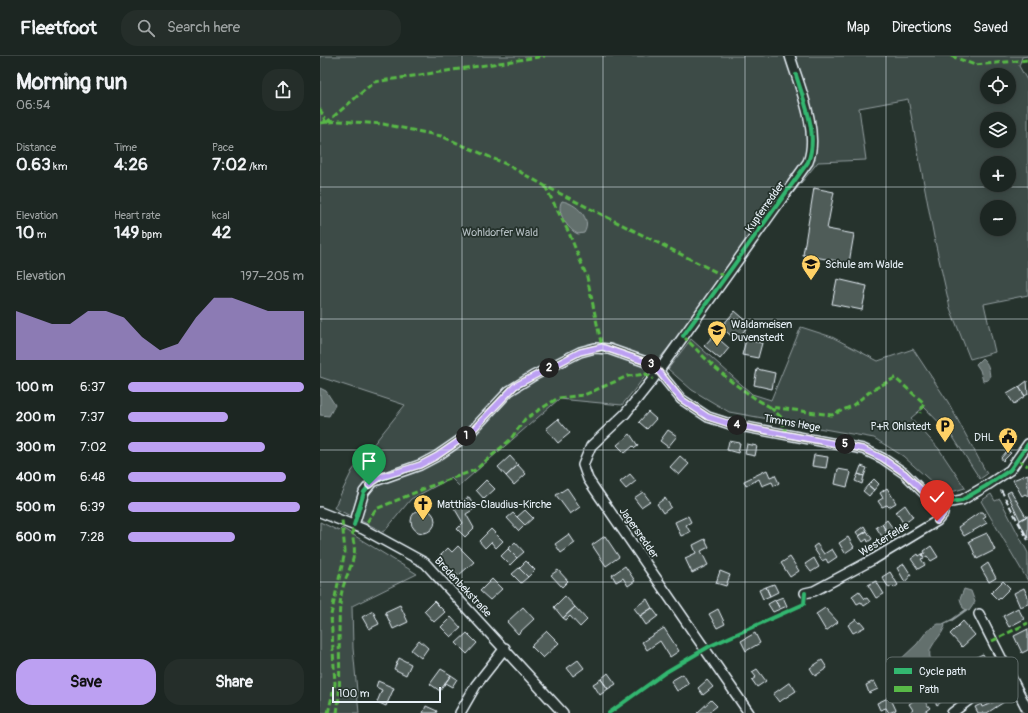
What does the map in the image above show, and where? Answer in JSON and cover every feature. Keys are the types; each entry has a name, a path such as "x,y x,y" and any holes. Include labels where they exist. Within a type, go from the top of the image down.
{"street":[{"name":"Kupferredder","path":"659,371 803,170 809,158 812,146 811,129 790,56"},
{"name":"Timms Hege","path":"354,525 364,492 372,482 381,477 420,465 437,456 469,434 515,386 571,356 602,347 644,360 659,371 681,399 708,417 730,424 863,449 882,458 904,473 931,499 945,502"},
{"name":"Jagersredder","path":"659,371 624,414 591,446 583,465 588,479 596,491 749,713"},
{"path":"945,502 962,500 1010,470 1028,444"},
{"name":"Westerfelde","path":"805,593 814,592 874,559 937,521 943,514 945,502"},
{"name":"Bredenbekstraße","path":"320,512 354,525 425,563 505,648 563,713"},
{"path":"979,614 1000,657"},
{"path":"460,713 476,684 505,648"},
{"path":"1018,692 1028,711"},
{"path":"952,713 965,703"}],"green space":[{"name":"Wohldorfer Wald","path":"320,56 1028,56 1022,57 1019,66 1028,82 1028,295 984,304 995,352 970,359 950,308 934,237 908,99 859,108 866,160 818,162 622,405 559,399 459,486 451,478 411,499 384,532 334,508 352,471 405,405 320,377"},
{"path":"801,327 832,337 878,361 913,349 948,402 987,474 980,479 953,437 924,407 911,418 939,449 965,488 945,494 903,456 874,438 729,412 692,390 668,369 691,339 752,394 771,400"},
{"path":"991,494 995,501 1000,499 1028,553 1028,581 981,501"},
{"path":"320,522 339,531 342,528 417,574 352,606 353,648 359,713 320,713"}],"shaded area":[{"path":"562,201 573,205 582,212 586,222 584,233 578,234 570,229 561,215 560,205"},
{"path":"982,358 989,369 990,377 988,380 983,381 980,370 976,364"},
{"path":"320,388 326,391 335,405 329,416 320,415"},
{"path":"964,589 971,591 975,602 969,611 963,608 960,599"},
{"path":"938,624 944,624 945,626 930,650 930,657 903,657 917,644 927,631"}],"building":[{"path":"814,188 834,192 827,229 854,234 849,263 803,255"},
{"path":"837,279 867,286 862,310 832,304"},
{"path":"735,311 750,324 736,340 721,327"},
{"name":"Waldameisen Duvenstedt","path":"714,335 729,348 720,359 704,346"},
{"path":"746,340 762,343 758,358 742,355"},
{"path":"757,369 775,373 772,389 754,385"},
{"path":"1027,381 1028,394 1025,396 1019,387"},
{"path":"1019,387 1025,396 1014,404 1007,394"},
{"path":"648,412 656,419 647,429 639,422"},
{"path":"558,419 570,433 558,443 546,429"},
{"path":"668,430 677,436 668,447 660,441"},
{"path":"630,434 638,446 635,448 633,446 625,453 617,445"},
{"path":"729,441 740,443 738,453 727,450"},
{"path":"747,444 757,446 755,456 745,454"},
{"path":"1007,451 1011,453 1003,461 1001,458"},
{"path":"814,455 828,457 826,468 812,466"},
{"path":"510,456 518,465 506,476 498,467"},
{"path":"680,456 689,464 679,475 670,467"},
{"path":"518,465 526,474 514,485 506,476"},
{"path":"861,466 867,468 864,476 858,474"},
{"path":"838,469 849,471 851,473 847,487 835,484"},
{"path":"767,470 770,477 775,475 779,483 774,486 772,482 762,486 759,479 746,486 744,481"},
{"path":"630,474 636,481 626,489 620,482"},
{"path":"858,474 864,476 862,484 855,481"},
{"path":"1028,474 1028,496 1025,494 1022,496 1013,480"},
{"path":"874,479 879,484 874,490 868,485"},
{"path":"486,480 495,489 484,499 476,490"},
{"path":"868,485 874,490 869,496 863,491"},
{"path":"567,488 580,507 570,514 556,495"},
{"path":"887,488 896,503 889,507 887,505 882,507 878,501 883,498 880,493"},
{"path":"1011,491 1026,517 1020,520 1007,493"},
{"path":"643,492 650,501 641,507 634,498"},
{"path":"469,497 476,508 466,514 474,528 465,537 457,529 463,523 453,506"},
{"path":"665,498 671,507 663,513 657,504"},
{"path":"905,505 913,517 904,524 896,512"},
{"name":"Matthias-Claudius-Kirche","path":"423,509 431,513 435,521 431,529 423,533 415,529 411,521 415,513"},
{"path":"525,510 533,518 525,525 517,517"},
{"path":"980,512 983,512 986,516 983,518 987,523 964,536 958,527"},
{"path":"513,513 525,525 519,531 507,518"},
{"path":"688,516 691,522 686,525 690,532 681,536 675,522"},
{"path":"1028,516 1028,538 1019,521"},
{"path":"887,520 894,530 888,534 882,524"},
{"path":"882,524 888,534 883,538 876,527"},
{"path":"864,526 867,531 859,536 856,532"},
{"path":"491,529 503,541 496,548 491,542 485,548 479,541"},
{"path":"867,531 872,539 868,542 867,539 863,542 859,536"},
{"path":"987,533 995,550 977,559 969,541"},
{"path":"569,534 575,543 561,553 555,544"},
{"path":"605,536 619,557 606,566 592,545"},
{"path":"848,537 854,547 845,553 839,543"},
{"path":"705,539 709,547 701,551 708,565 692,573 685,558 696,553 693,545"},
{"path":"515,542 524,552 517,558 508,549"},
{"path":"817,544 824,554 832,549 837,557 828,563 826,559 822,561 813,547"},
{"path":"458,546 474,562 459,575 452,575 438,558 448,548 452,552"},
{"path":"931,546 938,557 931,561 927,556 924,558 922,554 925,553 924,551"},
{"path":"508,549 517,558 510,565 501,556"},
{"path":"918,554 919,556 922,554 924,558 921,559 925,565 918,569 911,559"},
{"path":"790,557 799,571 790,577 781,563"},
{"path":"814,558 819,567 811,572 805,564"},
{"path":"526,561 535,570 528,577 519,568"},
{"path":"988,563 996,578 989,582 981,568"},
{"path":"904,564 911,575 905,582 897,568"},
{"path":"625,566 635,581 628,586 623,578 616,582 612,575"},
{"path":"519,568 528,577 521,583 512,574"},
{"path":"558,570 568,581 562,587 551,575"},
{"path":"720,571 730,575 726,586 716,583"},
{"path":"890,572 898,585 894,588 892,586 889,588 882,577"},
{"path":"492,579 502,589 490,600 480,591"},
{"path":"876,581 884,594 876,598 868,585"},
{"path":"1003,581 1010,588 998,600 991,593"},
{"path":"774,584 778,592 770,596 766,587"},
{"path":"766,587 770,596 763,599 759,590"},
{"path":"1024,588 1028,597 1028,604 1020,607 1014,593"},
{"path":"859,591 865,599 867,598 870,602 864,606 861,602 857,604 852,596"},
{"path":"565,596 575,607 563,618 554,607"},
{"path":"783,597 787,606 780,609 775,600"},
{"path":"647,599 652,608 640,616 634,608"},
{"path":"775,600 780,609 773,612 768,604"},
{"path":"434,601 445,612 434,622 424,611"},
{"path":"400,605 408,622 393,629 385,612"},
{"path":"523,607 534,619 518,634 507,622"},
{"path":"575,607 587,620 580,627 570,616 566,620 563,618"},
{"path":"652,608 658,616 646,625 640,616"},
{"path":"825,608 838,622 826,631 816,614"},
{"path":"1018,608 1024,619 1009,627 1003,616"},
{"path":"718,609 725,624 717,628 709,614"},
{"path":"373,611 379,624 369,629 362,617"},
{"path":"451,617 461,628 451,637 441,627"},
{"path":"856,619 865,627 853,633 848,625"},
{"path":"963,621 975,635 962,647 950,634"},
{"path":"664,628 679,651 670,657 660,641 647,650 642,642"},
{"path":"1028,629 1028,650 1022,653 1014,636"},
{"path":"547,631 559,643 543,658 531,646"},
{"path":"467,633 477,643 467,654 456,643"},
{"path":"755,633 760,643 746,651 741,641"},
{"path":"419,640 428,648 421,658 411,650"},
{"path":"983,654 985,657 976,657"},
{"path":"399,658 411,664 406,675 394,669"},
{"path":"578,660 584,668 573,676 567,668"},
{"path":"822,660 827,668 815,676 810,668"},
{"path":"441,669 451,675 440,691 430,684"},
{"path":"757,669 766,681 757,687 752,680 756,677 752,672"},
{"path":"608,673 616,684 608,689 601,679"},
{"path":"683,674 689,684 677,691 671,681"},
{"path":"451,675 457,679 452,687 445,683"},
{"path":"601,679 608,689 600,695 593,684"},
{"path":"707,680 713,687 703,695 698,688"},
{"path":"378,681 394,688 386,706 377,702 382,690 376,687"},
{"path":"874,681 878,689 869,693 866,685"},
{"path":"790,682 796,691 779,702 773,694"},
{"path":"886,699 886,703 893,703 896,710 889,713 886,708 880,710 877,703"},
{"path":"711,700 717,706 708,713 697,713"},
{"path":"926,703 930,708 923,713 909,713 913,710 909,704"},
{"path":"992,703 1002,703 987,713 978,713 975,707 981,704 982,707"},
{"path":"426,706 437,711 436,713 423,713"}],"waterway":[{"path":"944,624 966,610"}],"railway":[{"path":"1001,490 1028,540"}],"marked path":[{"path":"326,123 374,82 545,56"},
{"path":"951,56 975,65 1028,60"},
{"path":"320,109 326,123"},
{"path":"320,123 339,121 383,124 441,136 506,164 545,186 726,277"},
{"path":"545,186 569,233 587,277 602,347"},
{"path":"683,336 711,364 732,382 770,407 832,415 852,406 872,390 895,378 924,403 920,413"},
{"path":"367,522 376,509 428,487 475,470 510,440 525,419 558,398 584,395 628,376 646,374 653,379"},
{"path":"770,407 781,417 786,433"},
{"path":"1018,460 1028,466"},
{"path":"328,713 335,684 331,615 345,552 342,520"},
{"path":"337,713 339,698 339,625 341,596 354,555 354,525"},
{"path":"992,641 1028,623"}],"cycle path":[{"path":"683,336 808,162 811,151 811,129 796,75"},
{"path":"354,525 364,492 372,482 420,465 437,456 469,434 509,391 533,376 580,352 595,348 609,349 649,363 655,367 681,399 708,417 730,424 863,449 882,458 904,473 927,496 937,501 951,502 962,500 986,486 1010,470 1028,444"},
{"path":"609,713 666,672 710,646 804,604 805,593"}],"place":[{"name":"Schule am Walde","path":"811,281"},
{"name":"Waldameisen Duvenstedt","path":"717,347"},
{"name":"P+R Ohlstedt","path":"945,443"},
{"name":"DHL","path":"1008,454"},
{"name":"Matthias-Claudius-Kirche","path":"423,521"}],"route":[{"path":"369,485 381,477 420,465 448,449 469,434 498,402 515,386 580,352 602,347 644,360 649,363 659,371 681,399 689,406 708,417 730,424 836,442 874,453 904,473 931,499 937,502 945,502 943,514 937,521"}]}
